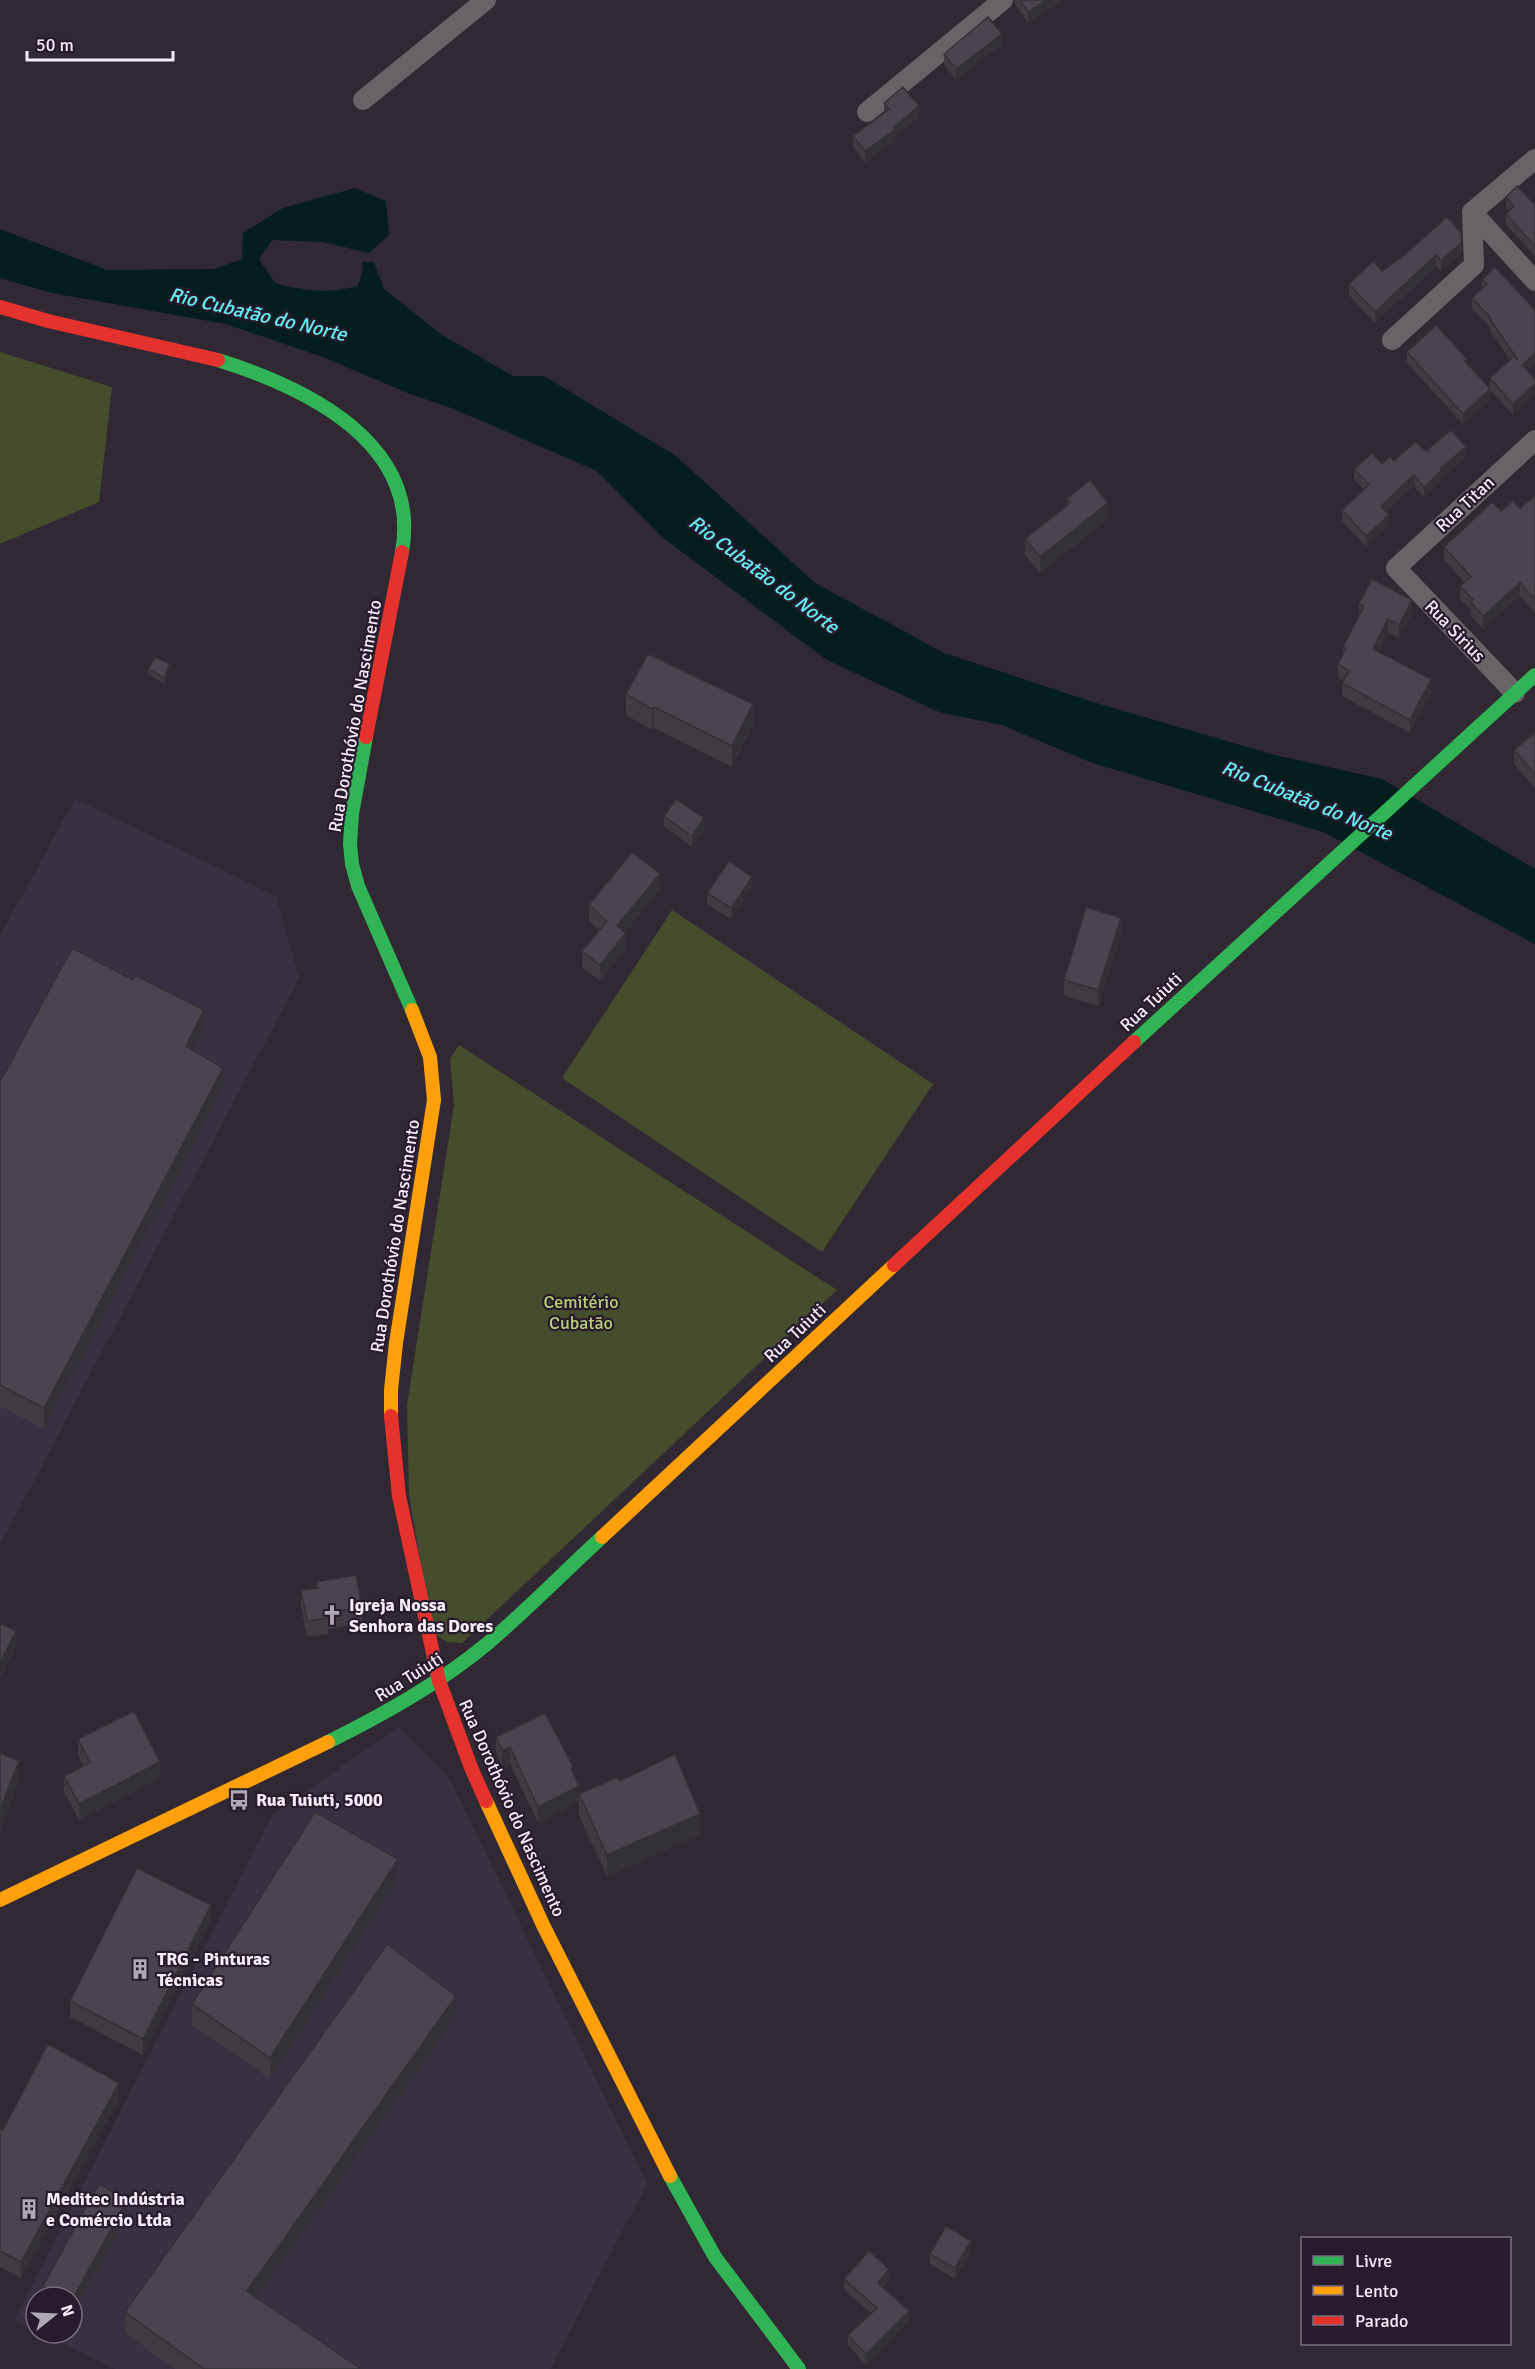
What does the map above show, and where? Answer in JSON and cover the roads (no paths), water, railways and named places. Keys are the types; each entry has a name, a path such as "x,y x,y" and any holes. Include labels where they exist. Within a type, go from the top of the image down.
{"street":[{"path":"363,100 486,0"},
{"path":"867,112 1003,0"},
{"path":"1473,212 1535,159"},
{"path":"1473,212 1535,281"},
{"path":"1392,340 1474,266 1473,212"},
{"name":"Rua Dorothóvio do Nascimento","path":"0,306 48,321 215,359 269,378 318,402 356,428 380,454 395,478 402,500 405,530 395,594 353,802 349,836 351,863 358,886 423,1032 431,1056 434,1077 434,1100 396,1343 391,1390 391,1424 399,1496 439,1681 472,1770 544,1927 686,2208 715,2257 799,2369"},
{"name":"Rua Titan","path":"1396,568 1535,440"},
{"name":"Rua Sirius","path":"1396,568 1515,693"},
{"name":"Rua Tuiuti","path":"0,1900 339,1737 439,1681 488,1643 1324,867 1535,675"}],"water":[{"name":"Rio Cubatão do Norte","path":"355,188 386,201 389,235 369,253 323,242 272,240 259,259 275,283 316,290 337,290 358,286 363,270 362,262 374,262 384,289 442,335 513,376 544,376 676,456 815,583 944,653 1096,703 1275,755 1382,779 1535,869 1535,944 1323,832 1090,762 1002,725 939,712 827,660 662,537 597,471 454,409 410,394 323,357 226,324 52,293 0,278 0,229 107,270 215,269 242,259 243,233 283,208"}],"place":[{"name":"Igreja Nossa Senhora das Dores","path":"332,1615"},
{"name":"Rua Tuiuti, 5000","path":"239,1800"},
{"name":"TRG - Pinturas Técnicas","path":"140,1969"},
{"name":"Meditec Indústria e Comércio Ltda","path":"29,2209"}],"park label":[{"name":"Cemitério Cubatão","path":"581,1312"}]}
